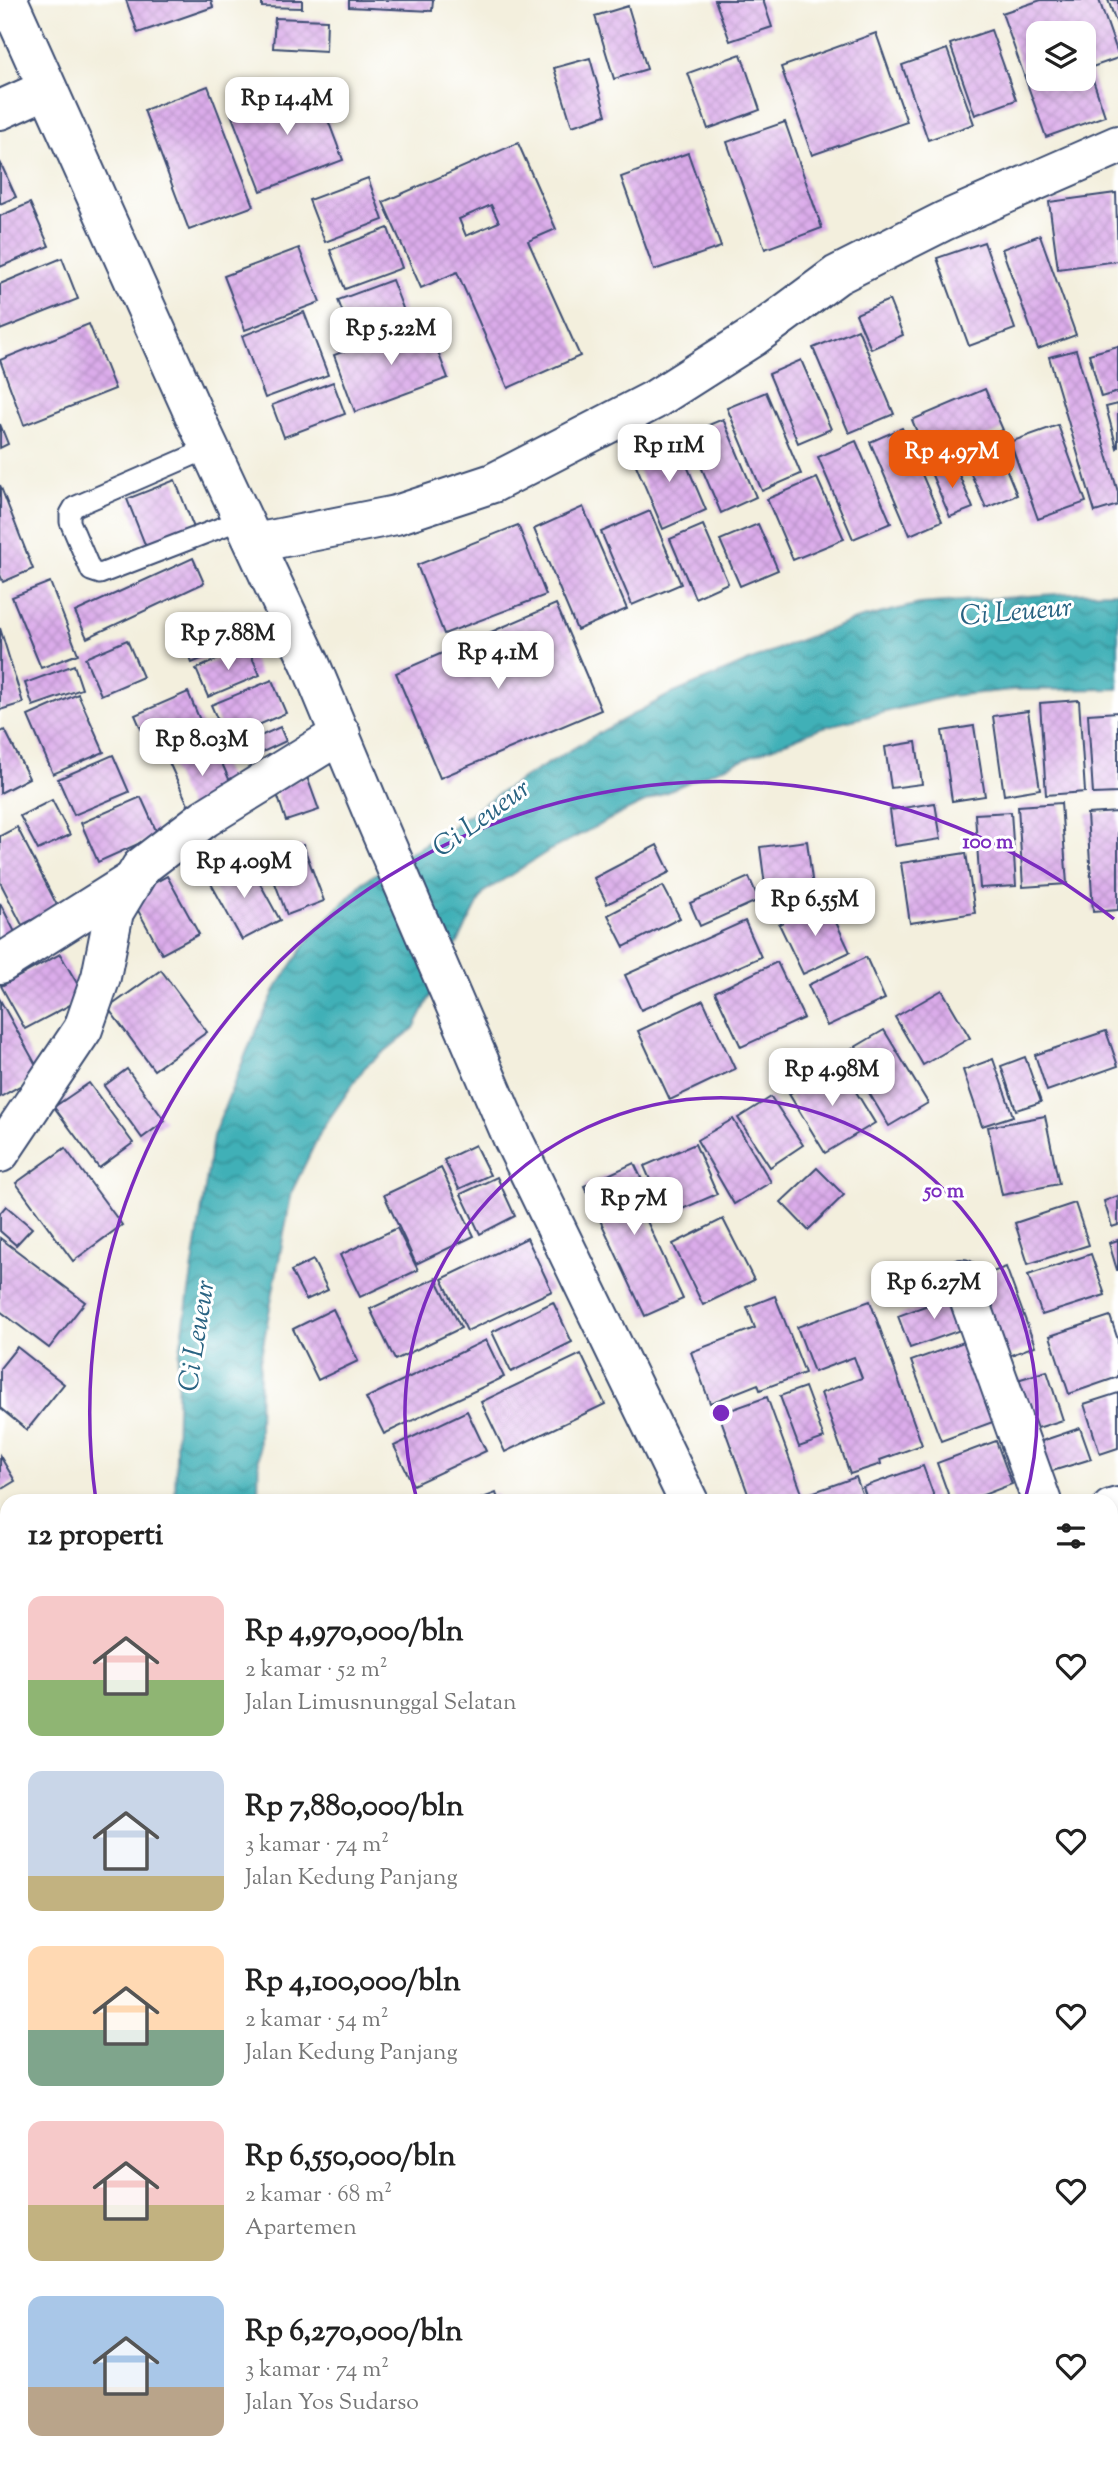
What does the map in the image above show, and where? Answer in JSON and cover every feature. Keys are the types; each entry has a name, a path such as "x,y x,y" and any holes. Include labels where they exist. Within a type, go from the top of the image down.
{"main road":[{"path":"8,0 341,734 461,1021 572,1264 685,1494"},
{"path":"0,110 47,89"},
{"path":"249,531 396,515 493,483 654,400 753,337 837,275 944,221 1118,145"},
{"path":"0,1153 83,1029 101,977 114,912 141,867 205,818 341,734"},
{"path":"0,964 132,881"},
{"path":"962,1279 1039,1494"}],"lane":[{"path":"210,447 74,507 70,522 91,571 100,574 249,531"}],"water":[{"name":"Ci Leueur","path":"1118,592 1118,689 1012,690 950,696 820,728 697,778 630,809 550,850 484,892 414,1028 365,1067 322,1129 292,1191 260,1361 258,1494 175,1494 178,1363 213,1136 276,988 312,935 364,881 444,832 499,793 604,730 667,696 792,643 855,620 919,604"}],"building":[{"path":"126,0 211,0 213,7 138,33"},
{"path":"262,0 302,0 302,8 262,7"},
{"path":"349,0 433,0 432,11 349,7"},
{"path":"715,0 763,0 772,27 730,41"},
{"path":"1041,0 1099,0 1118,58 1096,66 1096,21 1026,21 1026,81 1002,13"},
{"path":"1108,0 1118,0 1118,27"},
{"path":"628,6 647,69 614,79 595,16"},
{"path":"275,18 327,20 326,51 273,48"},
{"path":"991,30 1016,100 975,115 950,44"},
{"path":"876,33 907,122 812,155 781,67"},
{"path":"947,49 974,124 928,140 902,65"},
{"path":"741,54 760,110 708,129 688,73"},
{"path":"590,58 606,115 572,126 554,68"},
{"path":"314,83 343,160 261,191 231,114"},
{"path":"208,86 254,206 189,230 144,110"},
{"path":"1096,89 1105,116 1046,137 1030,91"},
{"path":"785,122 822,228 765,249 727,142"},
{"path":"518,143 556,229 528,241 580,356 508,388 457,272 421,288 383,202","holes":["491,205 499,222 466,236 459,219"]},
{"path":"688,153 721,247 654,270 621,177"},
{"path":"0,162 16,197 0,204"},
{"path":"368,178 383,220 325,242 309,200"},
{"path":"1116,193 1118,261 1058,269 1049,202"},
{"path":"30,203 49,246 0,267 0,216"},
{"path":"388,228 402,268 345,289 330,250"},
{"path":"1040,235 1076,335 1038,349 1002,249"},
{"path":"984,242 1015,329 969,346 937,258"},
{"path":"299,248 320,302 245,330 224,276"},
{"path":"62,258 78,299 0,330 0,284"},
{"path":"392,280 404,311 350,332 338,300"},
{"path":"889,300 903,335 871,349 856,314"},
{"path":"304,312 328,375 265,398 242,336"},
{"path":"426,321 448,378 355,412 334,355"},
{"path":"89,324 115,389 24,425 0,360"},
{"path":"858,329 894,414 849,433 813,348"},
{"path":"1118,346 1118,392 1101,397 1089,354"},
{"path":"1076,350 1118,492 1118,505 1095,512 1049,357"},
{"path":"801,360 831,429 798,443 769,374"},
{"path":"333,382 345,414 284,437 272,405"},
{"path":"985,389 1003,430 929,461 912,420"},
{"path":"766,392 801,474 762,491 727,408"},
{"path":"1118,404 1118,447 1117,448 1106,407"},
{"path":"723,419 756,497 721,513 687,434"},
{"path":"0,424 8,444 0,448"},
{"path":"1058,425 1086,502 1038,519 1010,442"},
{"path":"902,428 942,521 910,535 870,442"},
{"path":"676,440 706,510 663,529 633,458"},
{"path":"856,441 891,523 853,539 818,457"},
{"path":"999,451 1017,495 986,508 967,465"},
{"path":"954,463 973,508 950,517 931,473"},
{"path":"817,478 844,539 793,560 767,499"},
{"path":"175,480 196,533 148,552 127,499"},
{"path":"0,485 33,569 3,582 0,575"},
{"path":"583,507 627,609 577,630 534,529"},
{"path":"650,511 681,584 632,605 601,532"},
{"path":"758,524 778,570 740,586 720,540"},
{"path":"518,525 546,595 444,634 417,565"},
{"path":"703,525 728,583 695,598 670,539"},
{"path":"193,558 204,583 87,638 75,612"},
{"path":"50,582 78,654 41,668 12,597"},
{"path":"556,604 601,710 440,778 396,673"},
{"path":"223,614 236,644 192,663 179,632"},
{"path":"0,628 23,703 0,710"},
{"path":"127,640 143,677 101,695 85,658"},
{"path":"247,646 260,675 208,697 196,669"},
{"path":"74,665 82,689 33,706 25,683"},
{"path":"272,680 286,713 226,739 211,705"},
{"path":"188,692 208,739 155,761 135,715"},
{"path":"78,694 104,752 53,774 28,716"},
{"path":"1079,700 1085,792 1046,795 1040,703"},
{"path":"1028,711 1040,789 1004,795 993,716"},
{"path":"1118,712 1118,793 1093,794 1088,714"},
{"path":"974,726 985,796 952,801 942,731"},
{"path":"280,727 286,741 250,758 243,744"},
{"path":"5,730 29,778 0,793 0,732"},
{"path":"212,741 237,797 193,816 168,760"},
{"path":"916,742 922,784 891,788 885,747"},
{"path":"113,755 129,792 74,815 58,779"},
{"path":"307,777 319,810 286,821 275,788"},
{"path":"141,797 158,835 98,862 81,823"},
{"path":"52,800 70,835 38,850 20,816"},
{"path":"935,803 941,839 895,846 890,810"},
{"path":"1061,803 1067,884 1023,887 1018,806"},
{"path":"1011,812 1016,886 980,888 975,814"},
{"path":"1118,812 1118,910 1093,912 1087,814"},
{"path":"17,827 58,907 22,925 0,882 0,836"},
{"path":"807,841 814,895 767,901 760,847"},
{"path":"303,845 324,901 287,915 266,859"},
{"path":"657,845 670,872 607,904 594,878"},
{"path":"966,853 975,913 910,923 901,863"},
{"path":"247,860 280,920 242,940 209,880"},
{"path":"167,876 199,934 162,954 130,896"},
{"path":"749,877 759,900 700,926 690,903"},
{"path":"663,886 680,918 624,947 608,915"},
{"path":"826,901 850,952 803,974 779,924"},
{"path":"0,903 19,940 0,949"},
{"path":"745,921 761,957 641,1010 625,975"},
{"path":"60,954 85,997 25,1029 1,986"},
{"path":"866,957 885,999 827,1026 808,985"},
{"path":"777,962 804,1018 741,1047 715,992"},
{"path":"161,970 207,1032 154,1070 108,1008"},
{"path":"942,990 970,1038 923,1065 895,1017"},
{"path":"0,1000 41,1074 0,1097"},
{"path":"703,1000 735,1069 670,1100 638,1031"},
{"path":"884,1030 928,1103 889,1126 845,1053"},
{"path":"1106,1031 1118,1066 1047,1091 1035,1055"},
{"path":"1025,1057 1041,1102 1016,1110 1001,1066"},
{"path":"993,1059 1013,1116 982,1126 963,1070"},
{"path":"839,1064 875,1123 825,1153 789,1094"},
{"path":"127,1069 165,1121 142,1138 104,1086"},
{"path":"89,1083 133,1143 99,1168 54,1107"},
{"path":"771,1097 803,1145 770,1167 738,1118"},
{"path":"1045,1116 1059,1184 1002,1195 988,1127"},
{"path":"733,1119 771,1182 734,1204 697,1140"},
{"path":"695,1144 717,1194 666,1216 644,1166"},
{"path":"475,1145 490,1175 459,1189 444,1160"},
{"path":"65,1148 122,1225 73,1261 16,1183"},
{"path":"634,1163 657,1211 645,1217 683,1299 645,1316 584,1186"},
{"path":"441,1168 474,1236 416,1264 384,1195"},
{"path":"817,1168 844,1195 808,1230 781,1202"},
{"path":"497,1177 515,1216 480,1234 461,1194"},
{"path":"1118,1196 1118,1225 1112,1227 1104,1201"},
{"path":"1075,1203 1089,1245 1028,1264 1015,1223"},
{"path":"6,1206 32,1228 16,1245 0,1231 0,1213"},
{"path":"723,1219 754,1280 703,1305 673,1244"},
{"path":"397,1228 418,1270 360,1297 340,1255"},
{"path":"0,1238 85,1302 49,1348 0,1311"},
{"path":"527,1238 552,1291 467,1331 442,1279"},
{"path":"1118,1240 1118,1270 1117,1270 1109,1243"},
{"path":"1091,1254 1105,1295 1042,1315 1028,1275"},
{"path":"313,1260 328,1290 306,1300 291,1271"},
{"path":"1006,1267 1035,1346 998,1360 968,1281"},
{"path":"436,1278 461,1328 395,1360 370,1309"},
{"path":"957,1294 969,1327 910,1348 898,1316"},
{"path":"775,1296 805,1373 760,1390 758,1384 710,1403 691,1352 755,1328 747,1307"},
{"path":"870,1301 922,1445 880,1460 881,1464 850,1474 821,1393 862,1378 854,1357 814,1372 797,1327"},
{"path":"553,1302 572,1342 511,1372 492,1332"},
{"path":"333,1309 358,1361 318,1380 293,1329"},
{"path":"1110,1316 1118,1340 1118,1377 1069,1394 1050,1336"},
{"path":"972,1339 1001,1419 941,1441 911,1361"},
{"path":"486,1340 504,1377 384,1434 366,1398"},
{"path":"17,1347 64,1384 27,1430 0,1408 0,1368"},
{"path":"581,1354 605,1404 505,1452 481,1402"},
{"path":"1047,1371 1063,1420 1031,1430 1014,1381"},
{"path":"805,1387 824,1438 799,1447 780,1396"},
{"path":"1118,1393 1118,1448 1100,1454 1084,1404"},
{"path":"767,1397 802,1494 748,1494 719,1414"},
{"path":"467,1411 486,1451 413,1485 394,1446"},
{"path":"1080,1428 1091,1459 1046,1473 1036,1443"},
{"path":"996,1441 1012,1484 986,1494 948,1494 937,1463"},
{"path":"0,1456 15,1481 0,1490"},
{"path":"923,1466 933,1494 865,1494 863,1487"},
{"path":"856,1477 862,1494 809,1494"}]}
